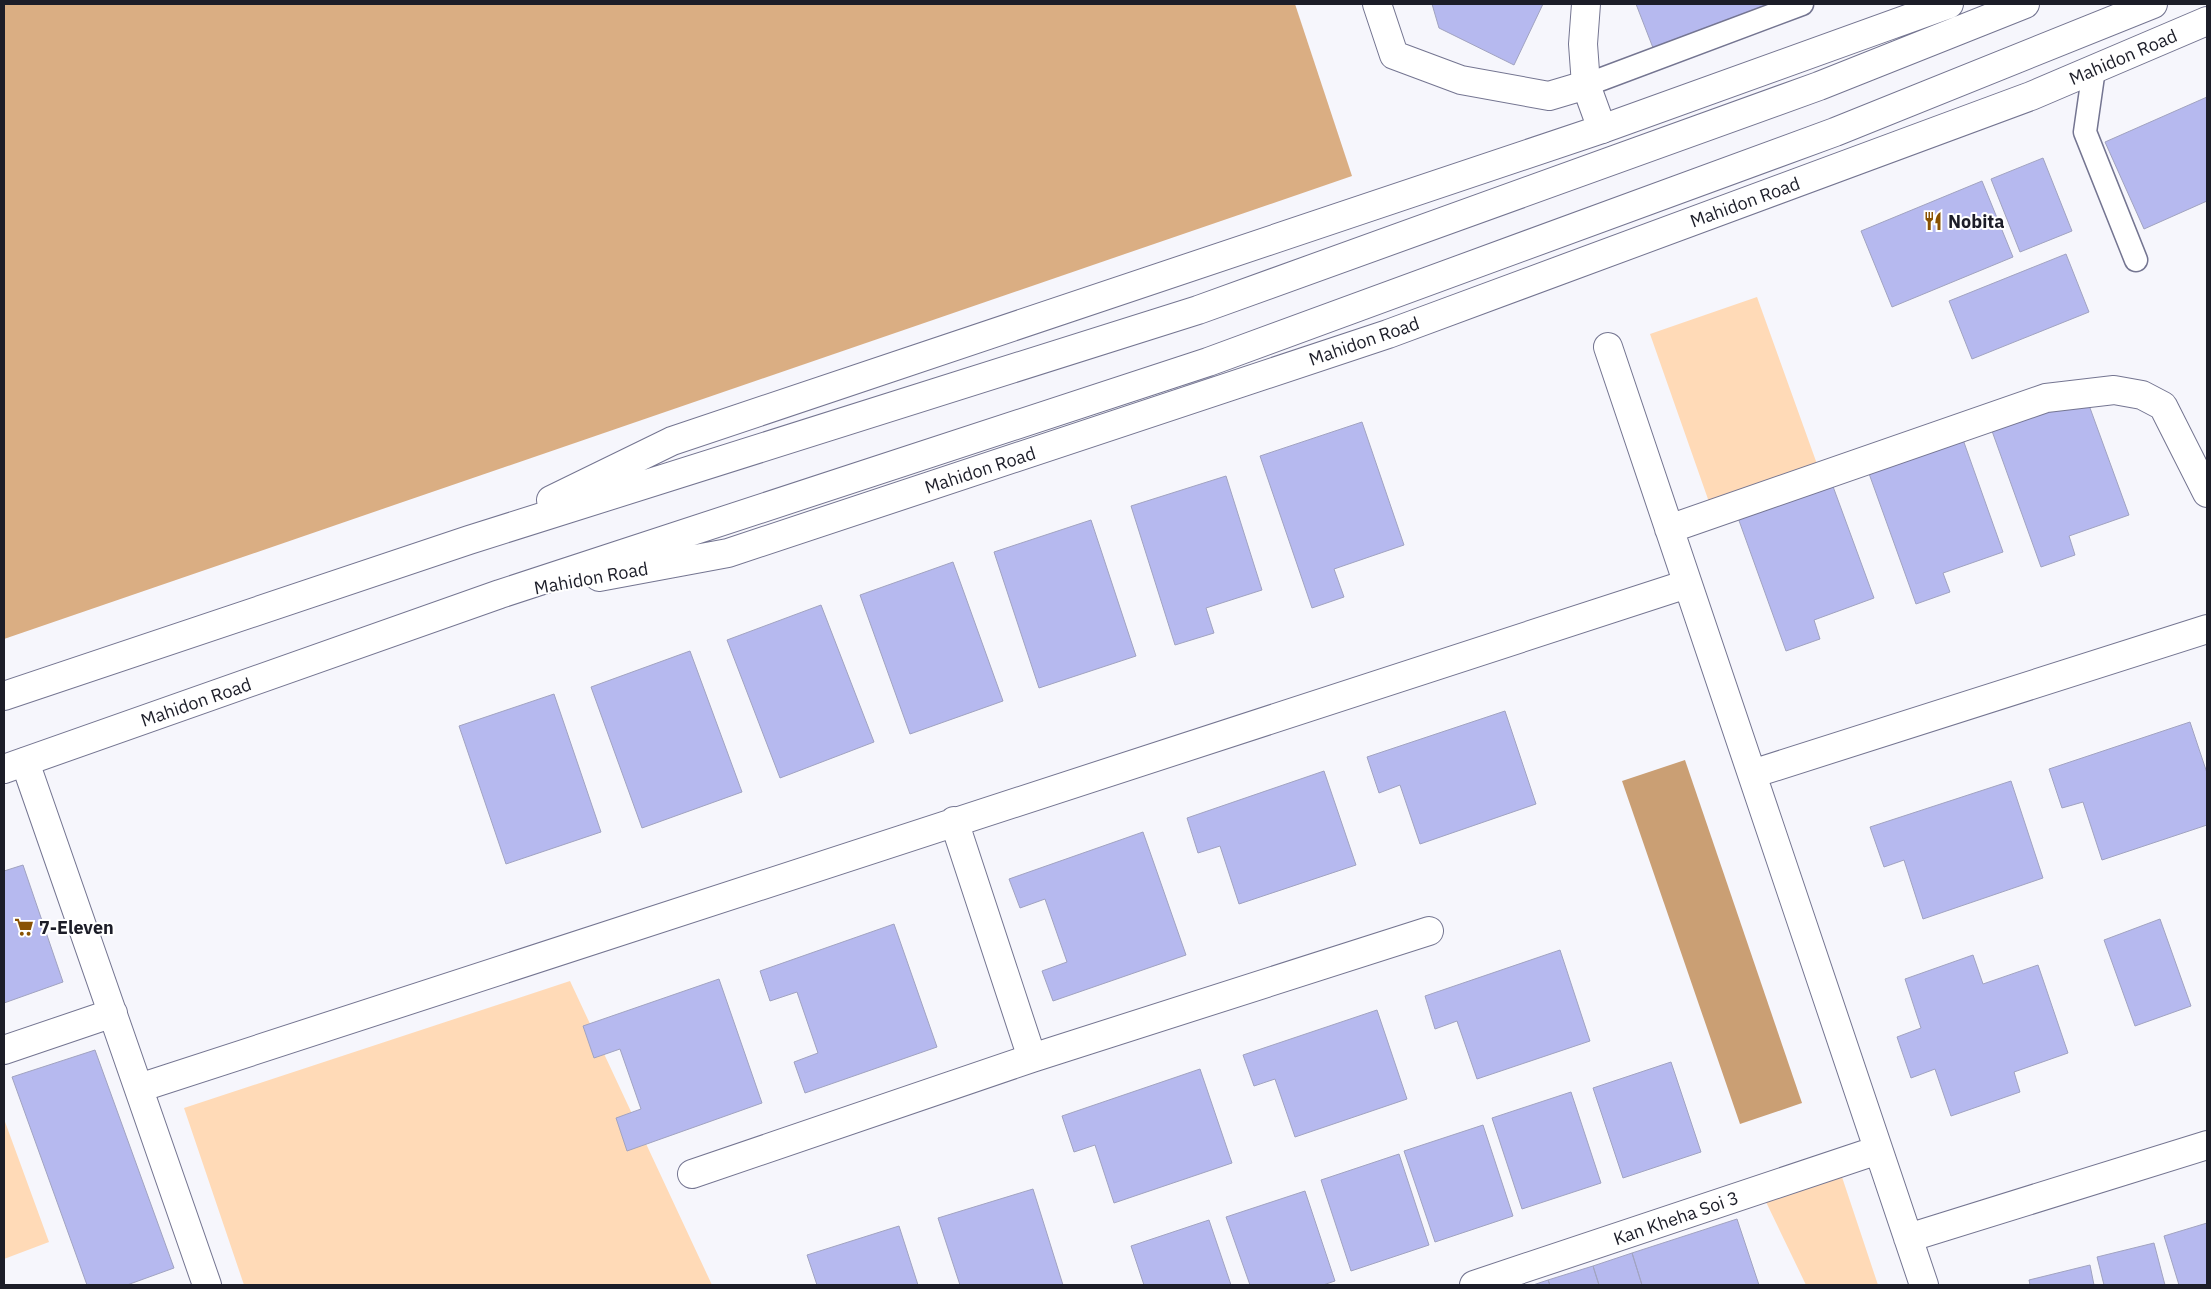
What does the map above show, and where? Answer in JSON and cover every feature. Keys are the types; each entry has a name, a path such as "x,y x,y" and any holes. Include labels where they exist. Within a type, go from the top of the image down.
{"main road":[{"path":"1377,4 1394,56 1461,80 1549,96 1586,85"},
{"path":"1586,4 1583,44 1586,85 1602,128"},
{"path":"469,540 672,441 1602,128 1949,4"},
{"path":"4,696 469,540 1198,310 1819,86 2025,4"},
{"name":"Mahidon Road","path":"15,765 500,594 1208,362 1835,132 2153,4"},
{"name":"Mahidon Road","path":"500,594 728,553 1388,334 2013,103 2207,21"},
{"path":"1608,347 1924,1285"},
{"path":"1668,529 2046,398 2114,390 2142,395 2163,406 2207,493"},
{"path":"139,1088 954,821 1687,584"},
{"path":"1752,774 2207,629"},
{"path":"15,765 113,1014 207,1285"},
{"path":"954,821 1032,1058"},
{"path":"692,1174 1032,1058 1429,931"},
{"path":"4,1050 113,1014"},
{"path":"1908,1238 2207,1145"},
{"name":"Kan Kheha Soi 3","path":"1474,1285 1878,1150"}],"lane":[{"path":"1586,85 1802,4"},
{"path":"2094,69 2085,132 2136,260"}],"shaded area":[{"path":"4,4 1295,4 1352,176 4,639"},
{"path":"1757,297 1817,464 1709,502 1650,334"},
{"path":"1685,760 1802,1103 1740,1124 1622,781"},
{"path":"570,981 712,1285 244,1285 184,1108"},
{"path":"4,1119 49,1242 4,1259"},
{"path":"1842,1177 1878,1285 1806,1285 1766,1202"}],"building":[{"path":"1432,4 1543,4 1514,65 1439,28"},
{"path":"1636,4 1782,4 1655,53"},
{"path":"2207,97 2207,201 2144,229 2105,142"},
{"path":"2043,158 2072,231 2020,252 1991,179"},
{"path":"1982,181 2013,257 1892,307 1861,231"},
{"path":"2066,254 2089,312 1972,359 1949,301"},
{"path":"2086,397 2129,515 2069,536 2075,555 2041,567 1992,431"},
{"path":"1362,422 1404,545 1334,569 1344,597 1312,608 1260,456"},
{"path":"1961,434 2003,552 1943,573 1950,592 1916,604 1867,468"},
{"path":"1226,476 1262,590 1206,608 1214,633 1175,645 1131,506"},
{"path":"1831,481 1874,598 1814,620 1820,639 1786,651 1737,515"},
{"path":"1091,520 1136,656 1039,688 994,552"},
{"path":"953,562 1003,701 910,734 860,595"},
{"path":"821,605 874,742 780,778 727,640"},
{"path":"690,651 742,792 642,828 591,687"},
{"path":"554,694 601,832 506,864 459,726"},
{"path":"1505,711 1536,804 1420,844 1400,785 1379,793 1367,757"},
{"path":"2190,722 2207,773 2207,825 2102,860 2083,802 2062,808 2049,769"},
{"path":"1324,771 1356,865 1239,904 1220,846 1198,853 1187,818"},
{"path":"2011,781 2043,878 1923,919 1904,860 1884,867 1870,827"},
{"path":"1143,832 1186,955 1053,1001 1042,971 1067,962 1045,899 1020,908 1009,879"},
{"name":"7-Eleven","path":"23,865 63,982 4,1003 4,871"},
{"path":"2160,919 2191,1006 2135,1026 2104,940"},
{"path":"894,924 937,1047 805,1093 794,1062 818,1053 797,992 770,1001 760,971"},
{"path":"1560,950 1590,1041 1477,1079 1457,1021 1435,1029 1425,996"},
{"path":"1973,955 1983,984 2038,965 2068,1053 2014,1072 2020,1092 1951,1116 1935,1069 1911,1078 1897,1037 1921,1028 1905,979"},
{"path":"719,979 762,1103 627,1151 616,1118 641,1109 620,1049 594,1058 583,1026"},
{"path":"1377,1010 1407,1099 1295,1137 1275,1079 1254,1086 1243,1055"},
{"path":"95,1050 174,1268 127,1285 87,1285 12,1077"},
{"path":"1671,1062 1701,1152 1623,1178 1593,1088"},
{"path":"1200,1069 1232,1163 1114,1203 1095,1145 1074,1152 1062,1116"},
{"path":"1571,1092 1601,1183 1522,1209 1492,1118"},
{"path":"1483,1125 1513,1216 1435,1242 1404,1151"},
{"path":"1399,1154 1429,1245 1351,1271 1321,1180"},
{"path":"1033,1189 1063,1285 960,1285 938,1218"},
{"path":"1305,1191 1335,1281 1323,1285 1250,1285 1226,1217"},
{"path":"1737,1219 1759,1285 1642,1285 1632,1253"},
{"path":"1209,1220 1231,1285 1144,1285 1131,1246"},
{"path":"2207,1223 2207,1285 2179,1285 2164,1236"},
{"path":"899,1226 918,1285 817,1285 807,1255"},
{"path":"2154,1243 2165,1285 2104,1285 2097,1257"},
{"path":"1632,1253 1642,1285 1599,1285 1593,1266"},
{"path":"2090,1265 2094,1285 2030,1285 2029,1280"},
{"path":"1593,1266 1599,1285 1550,1285 1548,1280"},
{"path":"1548,1280 1550,1285 1533,1285"}],"place":[{"name":"Nobita","path":"1933,221"},
{"name":"7-Eleven","path":"24,927"}]}
